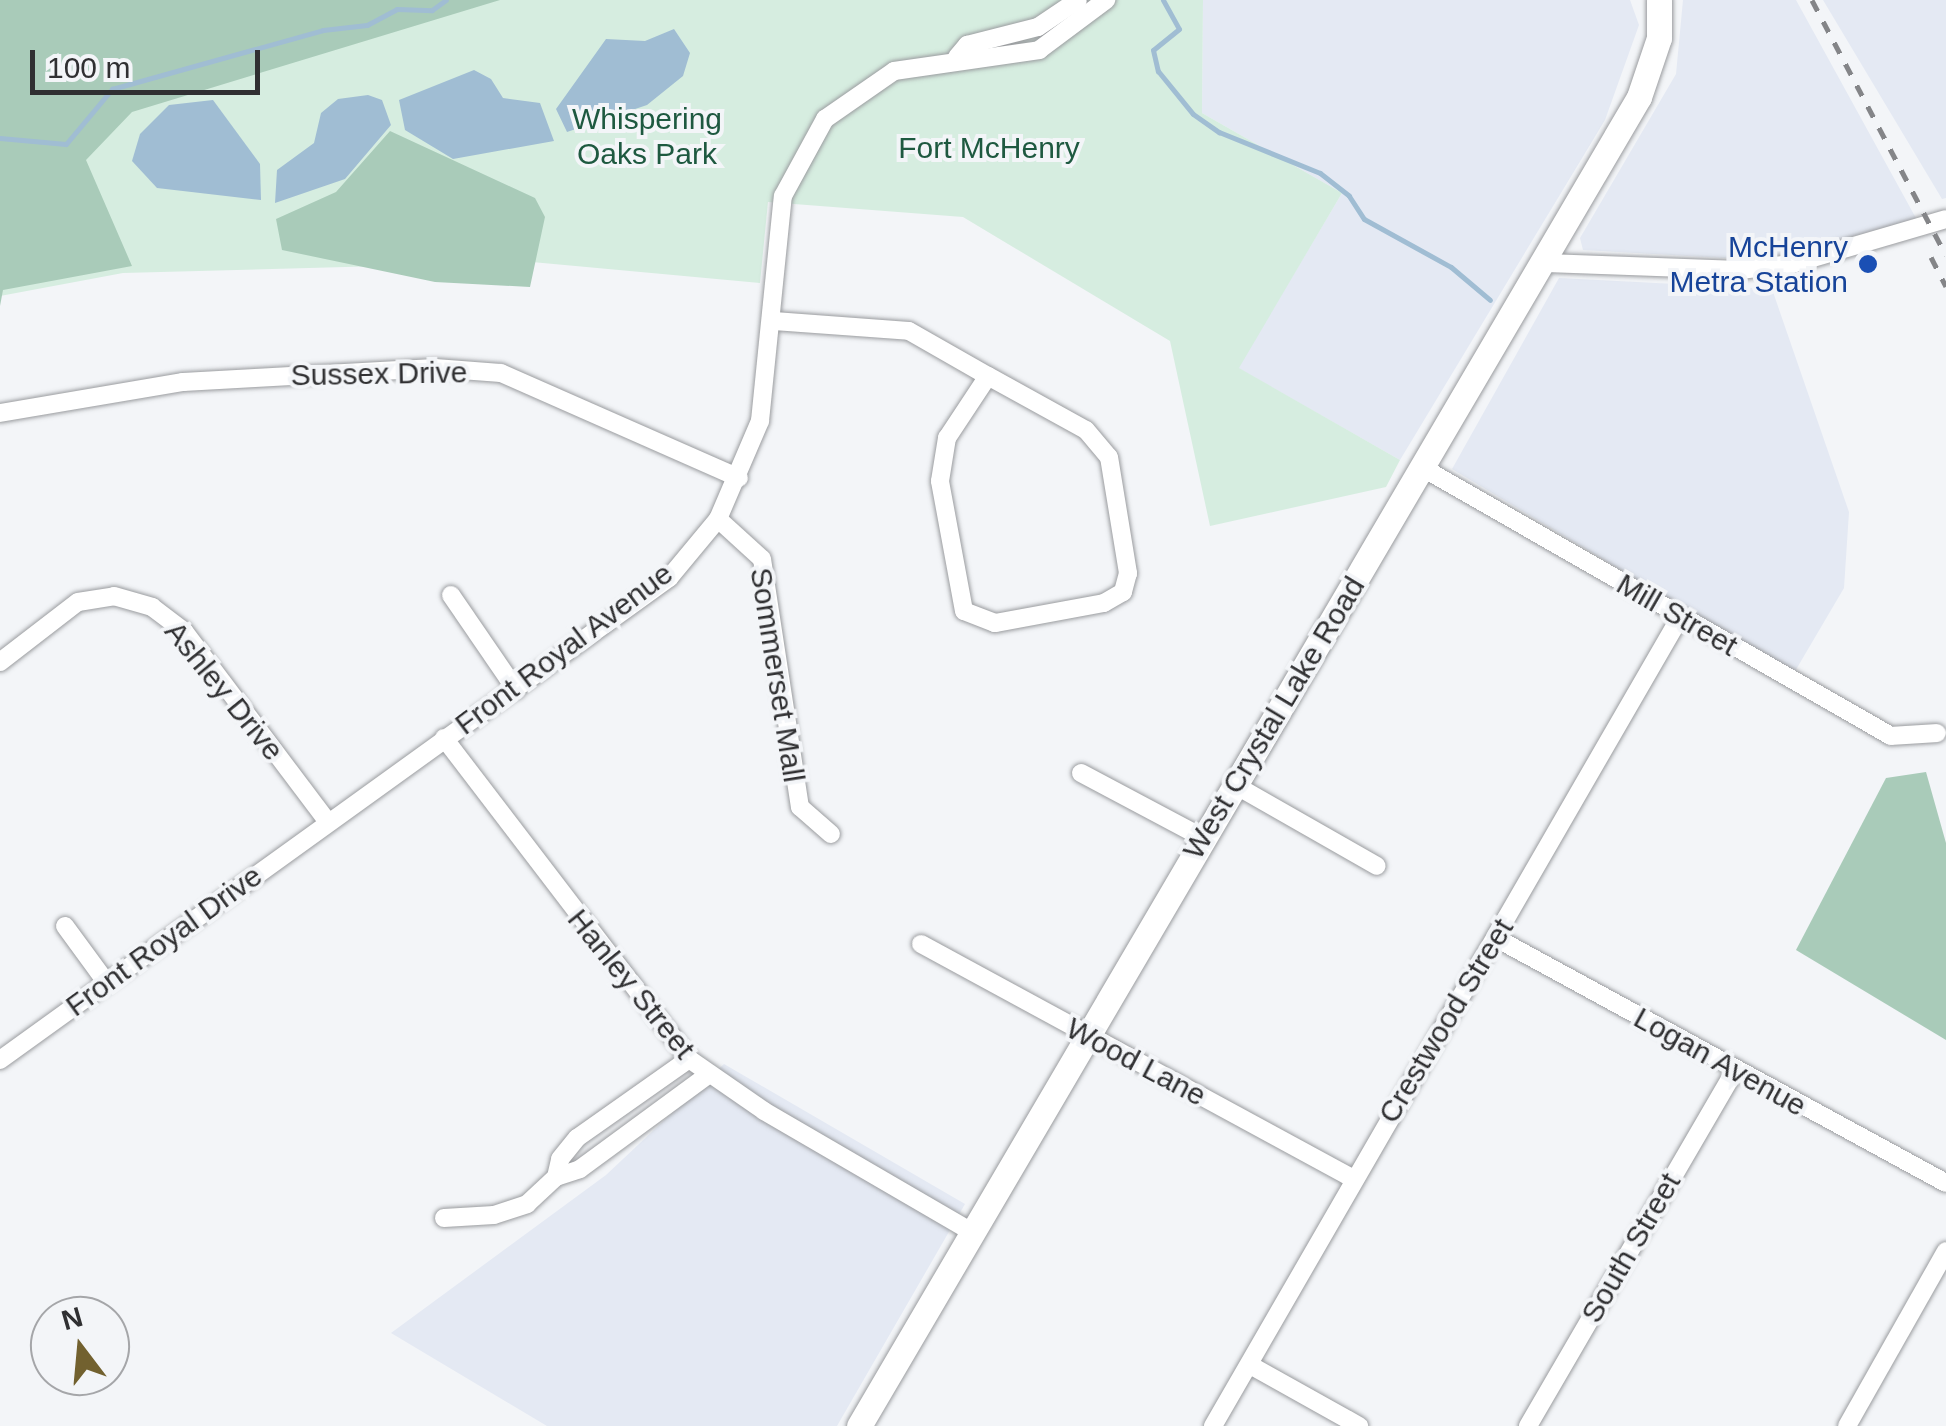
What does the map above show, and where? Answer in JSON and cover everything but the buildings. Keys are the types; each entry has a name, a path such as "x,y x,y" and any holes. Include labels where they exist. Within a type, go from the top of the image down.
{"street":[{"name":"Front Royal Avenue","path":"957,57 967,46 1045,24 1078,0"},
{"name":"Front Royal Avenue","path":"328,822 669,578 718,519 739,478 760,421 774,321 783,196 826,119 894,70 957,57 987,62 1040,50 1106,0"},
{"name":"West Crystal Lake Road","path":"860,1426 1085,1034 1546,263 1639,98 1659,38 1659,0"},
{"path":"1546,263 1740,270 1792,264 1946,219"},
{"path":"774,321 909,331 1086,430 1109,457 1128,573 1122,592 1104,603 995,623 964,611 940,480 947,438 988,376"},
{"name":"Sussex Drive","path":"0,414 182,382 435,368 484,372 560,396 739,478"},
{"name":"Mill Street","path":"1423,468 1891,736 1937,733"},
{"name":"Sommerset Mall","path":"718,519 762,559 800,808 831,834"},
{"path":"451,594 516,690"},
{"name":"Ashley Drive","path":"0,662 78,602 114,596 152,607 184,630 328,822"},
{"name":"Crestwood Street","path":"1213,1426 1352,1178 1496,938 1680,617"},
{"name":"Hanley Street","path":"444,738 689,1058 708,1075 974,1233"},
{"path":"1081,772 1203,838"},
{"path":"1235,785 1377,866"},
{"name":"Front Royal Drive","path":"0,1060 328,822"},
{"path":"65,926 106,982"},
{"name":"Logan Avenue","path":"1496,938 1946,1183"},
{"name":"Wood Lane","path":"921,944 1352,1178"},
{"path":"556,1177 560,1159 578,1138 689,1058"},
{"name":"South Street","path":"1528,1426 1735,1071"},
{"path":"444,1218 494,1215 527,1204 556,1177 580,1169 708,1075"},
{"path":"1847,1426 1946,1251"},
{"path":"1250,1365 1359,1426"}],"shaded area":[{"path":"1203,0 1630,0 1639,25 1605,120 1400,460 1238,368 1342,193 1202,113"},
{"path":"1683,0 1796,0 1917,220 1759,260 1583,250 1580,238 1676,74"},
{"path":"1823,0 1946,0 1946,198 1942,199"},
{"path":"1559,278 1772,289 1849,512 1844,588 1794,673 1452,469"},
{"path":"724,1064 965,1204 837,1426 547,1426 391,1333 606,1175"}],"green space":[{"path":"0,0 500,0 132,112 86,160 132,266 3,290 0,306"},
{"name":"Whispering Oaks Park","path":"387,0 1203,0 1202,113 1342,193 1239,368 1400,460 1386,487 1210,526 1170,341 963,217 768,202 760,283 532,262 123,273 0,296 0,112"},
{"path":"390,131 535,198 545,217 530,287 435,282 282,250 276,219 336,192"},
{"path":"1926,772 1946,843 1946,1040 1796,950 1886,778"}],"water":[{"path":"674,29 690,53 683,76 647,105 567,132 556,109 606,39 645,41"},
{"path":"474,70 491,79 503,98 540,103 554,141 453,159 405,130 399,100"},
{"path":"368,95 382,100 391,125 345,179 275,203 277,170 314,143 321,113 338,99"},
{"path":"213,100 260,164 261,200 157,188 132,161 140,134 169,105"}],"waterway":[{"path":"0,138 66,144 112,89 323,30 367,25 397,9 432,10 446,0"},
{"path":"1163,0 1179,29 1153,50 1158,71 1193,114 1219,132 1320,173 1349,196 1364,219 1451,267 1490,300"}],"railway":[{"path":"1812,0 1946,255"},
{"path":"1931,257 1946,286"}],"place":[{"name":"McHenry Metra Station","path":"1868,264"}],"park label":[{"name":"Fort McHenry","path":"989,148"}]}
